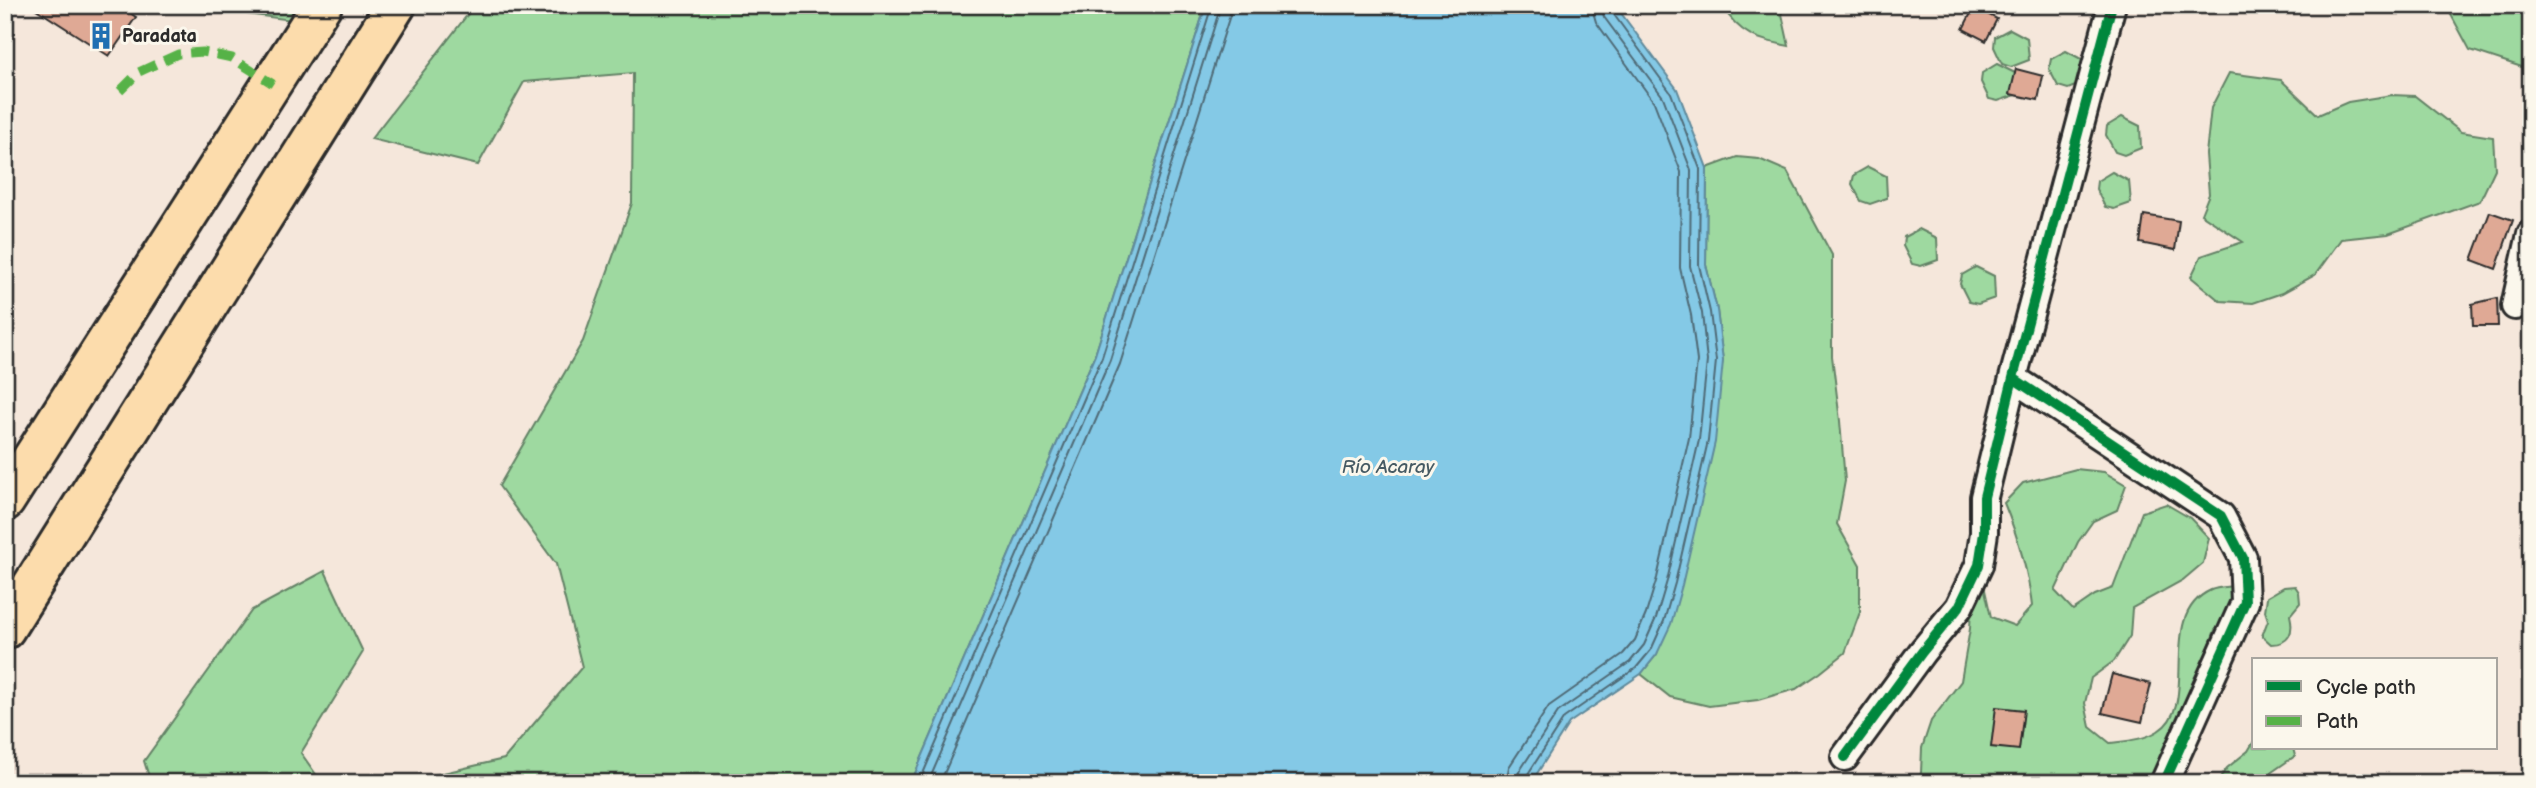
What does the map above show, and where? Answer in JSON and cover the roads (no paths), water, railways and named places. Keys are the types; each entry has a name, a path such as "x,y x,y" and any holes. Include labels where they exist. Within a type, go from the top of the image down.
{"highway":[{"path":"5,502 322,5"},
{"path":"5,629 396,5"}],"street":[{"path":"1845,757 1922,652 1959,607 1979,565 1984,533 1984,497 2112,5"},
{"path":"2515,306 2531,234"},
{"path":"2013,378 2221,516 2243,558 2245,602 2164,783"}],"water":[{"name":"Río Acaray","path":"1206,5 1615,5 1677,89 1707,168 1706,265 1717,310 1723,361 1715,442 1682,585 1671,624 1657,654 1641,674 1569,723 1531,783 911,783 1095,355"}],"place":[{"name":"Paradata","path":"101,36"}]}
